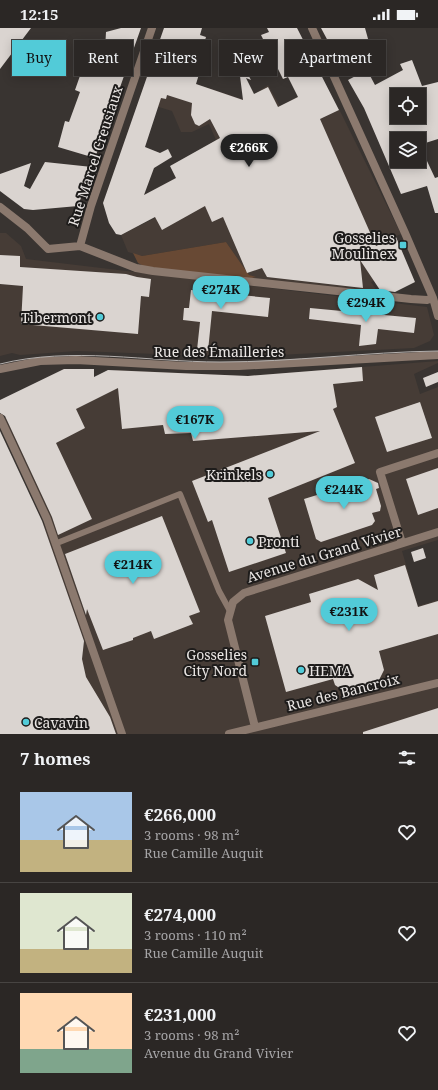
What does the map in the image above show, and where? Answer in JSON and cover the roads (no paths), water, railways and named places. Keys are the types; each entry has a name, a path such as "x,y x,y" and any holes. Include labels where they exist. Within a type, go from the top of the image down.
{"street":[{"name":"Rue Marcel Creusiaux","path":"80,246 91,206 152,28"},
{"path":"312,28 363,138 433,298 438,316"},
{"path":"0,207 28,228 48,249 80,246 136,268 411,299 427,300 433,298"},
{"name":"Rue des Émailleries","path":"0,369 40,361 76,360 186,366 239,366 438,355"},
{"path":"0,418 47,519 122,734"},
{"path":"402,543 380,472 438,454"},
{"name":"Avenue du Grand Vivier","path":"230,611 233,602 244,592 438,532"},
{"path":"229,734 255,727 228,620 230,611"},
{"name":"Rue des Bancroix","path":"255,727 438,683"}],"lane":[{"path":"56,543 180,494 219,591 230,611"}],"tram line":[{"path":"0,364 54,356 82,355 193,361 247,362 438,351"}],"place":[{"name":"Gosselies Moulinex","path":"403,245"},
{"name":"Tibermont","path":"100,317"},
{"name":"Krinkels","path":"270,474"},
{"name":"Pronti","path":"250,541"},
{"name":"Gosselies City Nord","path":"255,662"},
{"name":"HEMA","path":"301,670"},
{"name":"Cavavin","path":"26,722"}]}
